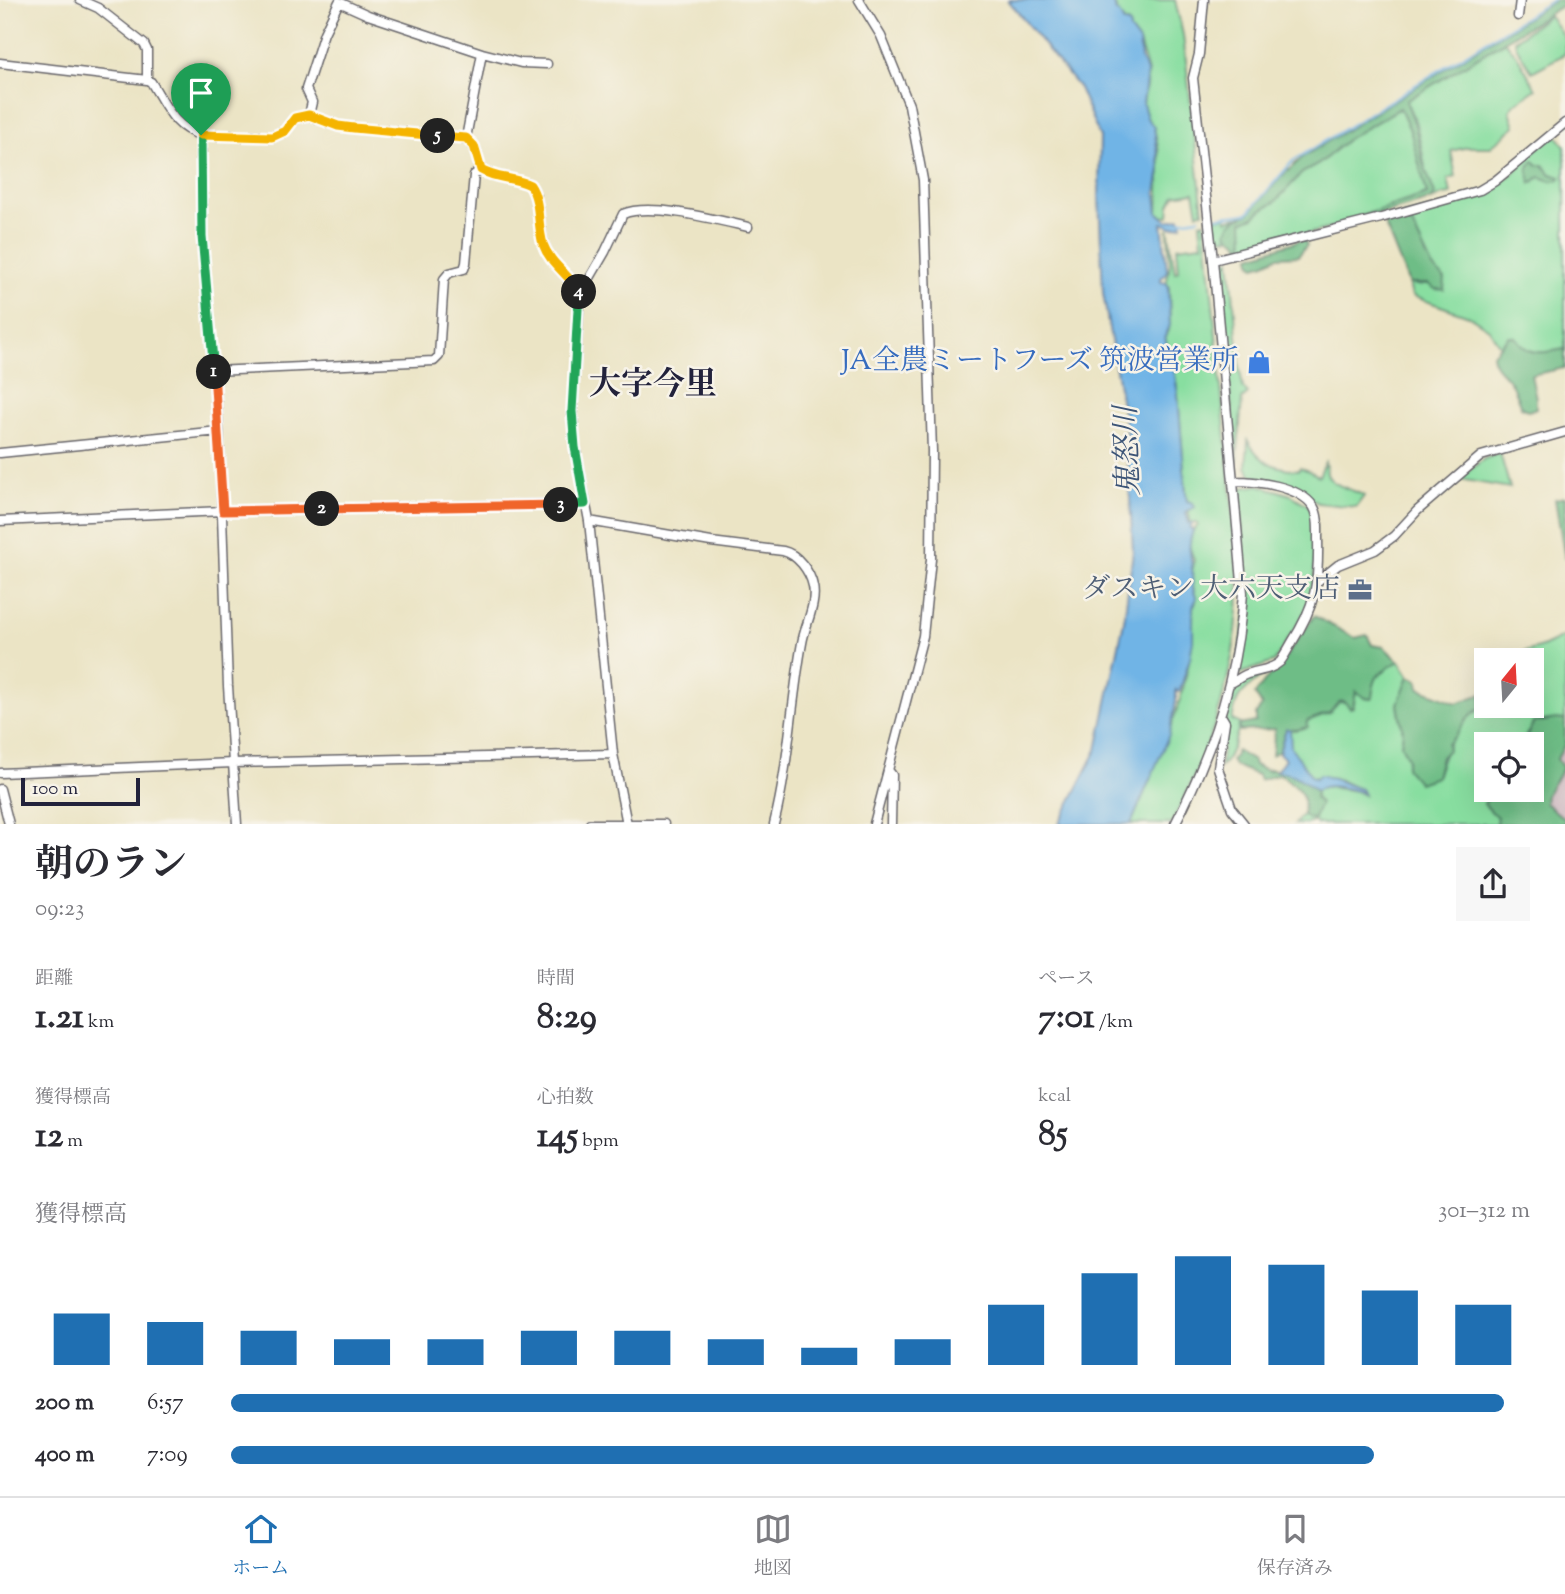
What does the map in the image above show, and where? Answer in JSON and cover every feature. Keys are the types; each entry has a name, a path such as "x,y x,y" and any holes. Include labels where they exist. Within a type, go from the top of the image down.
{"street":[{"path":"80,0 98,8 144,44 147,50 147,80"},
{"path":"859,0 881,36 909,105 923,180 932,451 931,559 923,636 874,824"},
{"path":"1175,824 1201,772 1222,717 1239,640 1243,593 1194,78 1204,0"},
{"path":"309,115 312,102 306,89 324,33 339,2 368,15 482,53 522,63 547,64"},
{"path":"1518,16 1523,2"},
{"path":"466,138 482,53"},
{"path":"0,63 147,80 151,82 177,123 201,135 272,137 285,131 295,118 309,115 338,126 466,138 474,146 481,170 492,176 530,185 536,196 544,247 580,295"},
{"path":"1213,260 1480,190 1495,181 1565,123"},
{"path":"201,135 202,236 219,431 225,637 237,824"},
{"path":"214,370 434,361 439,356 444,279 449,273 464,269 474,175 481,170"},
{"path":"627,823 613,754 589,521 575,447 572,411 580,295 623,214 631,210 689,215 748,227"},
{"path":"0,453 219,431"},
{"path":"1318,581 1338,565 1375,550 1394,536 1417,511 1481,456 1565,432"},
{"path":"1231,683 1244,675 1280,662 1311,610 1318,581 1318,522 1314,507 1302,496 1275,486 1257,481 1234,481"},
{"path":"0,521 223,511 585,504"},
{"path":"589,521 789,552 807,572 814,589 813,600 799,658 774,824"},
{"path":"1222,717 1225,722 1218,768 1232,808 1244,824"},
{"path":"0,772 233,762 613,754"},
{"path":"888,771 892,775 891,824"},
{"path":"0,789 9,824"},
{"path":"590,824 664,824"}],"shaded area":[{"path":"1565,744 1565,819 1545,803 1546,795 1563,768 1557,759"}],"green space":[{"path":"1111,0 1175,0 1183,35 1203,212 1198,213 1194,192 1175,195 1169,216 1158,213 1159,152 1154,127 1147,118 1143,104 1148,72 1139,42"},
{"path":"1556,0 1565,0 1565,4 1406,101 1415,124 1423,163 1435,194 1431,200 1344,225 1343,222 1427,194 1410,130 1400,108 1349,138 1319,164 1302,173 1275,202 1254,217 1243,221 1242,247 1228,235 1231,223 1248,214 1303,157"},
{"path":"1549,15 1565,39 1565,54 1532,72 1515,40"},
{"path":"1505,41 1518,57 1536,89 1513,105 1510,111 1515,126 1491,147 1468,147 1451,151 1456,177 1448,179 1451,194 1431,200 1415,120 1406,101"},
{"path":"1401,108 1414,141 1427,194 1344,225 1241,250 1242,221 1254,217 1275,202 1302,173 1319,164 1349,138"},
{"path":"1557,136 1565,146 1565,349 1531,351 1515,337 1509,336 1500,346 1489,329 1469,316 1412,296 1409,284 1422,286 1432,267 1407,214 1460,202 1486,191 1508,177 1537,149"},
{"path":"1533,160 1538,165 1543,165 1551,174 1561,177 1560,180 1551,181 1540,177 1531,183 1528,169"},
{"path":"1248,214 1238,218 1228,235 1235,238 1213,237 1211,218 1226,217 1227,220"},
{"path":"1407,214 1432,267 1445,279 1444,290 1435,289 1428,284 1409,284 1383,220"},
{"path":"1205,222 1239,573 1235,639 1221,703 1211,734 1171,824 1131,824 1174,718 1189,663 1193,607 1196,602 1191,575 1194,560 1189,545 1191,534 1198,525 1191,523 1187,505 1178,395 1165,337 1170,325 1169,287 1166,285 1170,264 1168,228 1175,272 1179,270 1177,247 1202,244 1200,223"},
{"path":"1304,239 1307,245 1298,256 1277,257 1255,266 1251,262 1251,256"},
{"path":"1230,259 1240,370 1243,388 1248,394 1242,399 1237,462 1217,266 1220,261"},
{"path":"1509,336 1515,337 1531,351 1565,349 1565,368 1531,375 1536,408 1529,411 1521,407 1510,382 1493,359 1492,355"},
{"path":"1248,441 1263,459 1281,468 1298,470 1300,467 1319,476 1325,462 1327,474 1333,482 1364,496 1356,507 1318,503 1296,490 1251,475 1246,467"},
{"path":"1500,453 1510,488 1458,479 1484,459"},
{"path":"1259,485 1291,495 1309,506 1315,519 1314,579 1307,609 1274,662 1236,675 1248,598 1239,491"},
{"path":"1565,497 1565,559 1555,499"},
{"path":"1314,616 1355,638 1367,635 1372,645 1384,647 1399,661 1378,676 1372,699 1365,698 1356,691 1353,707 1350,708 1344,701 1339,702 1329,713 1307,721 1308,727 1286,729 1279,751 1272,755 1275,729 1240,731 1239,725 1256,722 1256,714 1262,706 1255,694 1282,662"},
{"path":"1565,636 1565,720 1540,721 1528,732 1474,732 1474,802 1485,802 1484,804 1497,817 1496,824 1317,824 1314,820 1306,824 1295,824 1303,814 1307,818 1316,791 1321,786 1356,791 1364,795 1361,789 1338,779 1312,777 1290,747 1290,729 1329,713 1339,702 1354,704 1355,691 1371,699 1376,679 1399,661 1409,676 1398,704 1403,732 1401,745 1408,758 1407,768 1436,777 1457,729 1474,712 1474,718 1544,718 1544,648 1539,648"},
{"path":"1264,674 1239,697 1232,720 1243,725 1239,726 1230,753 1220,767 1226,717 1234,693 1248,677"},
{"path":"1409,676 1418,680 1419,688 1457,703 1474,697 1474,712 1447,744 1448,750 1441,757 1436,777 1419,783 1406,768 1408,758 1401,745 1403,732 1398,704"},
{"path":"1565,720 1565,744 1557,759 1563,768 1546,795 1545,803 1565,819 1565,824 1496,824 1497,817 1484,804 1485,802 1544,802 1544,732 1529,732 1533,723"},
{"path":"1237,751 1253,761 1254,765 1268,771 1292,773 1316,791 1315,798 1320,803 1314,819 1303,814 1302,794 1280,774 1260,780 1258,775 1235,766 1231,761"}],"water":[{"name":"鬼怒川","path":"1008,0 1111,0 1114,3 1116,12 1124,23 1129,24 1139,42 1141,59 1147,72 1143,104 1147,118 1154,127 1160,169 1156,193 1158,213 1167,221 1180,218 1182,225 1171,227 1162,223 1167,270 1161,282 1167,283 1168,286 1170,326 1166,340 1172,355 1178,395 1187,501 1195,507 1186,512 1189,523 1193,523 1190,528 1193,531 1190,547 1193,588 1197,598 1193,607 1190,658 1180,690 1176,690 1169,735 1131,824 1059,824 1097,750 1124,621 1133,551 1126,429 1103,293 1099,196 1100,137 1079,88"},
{"path":"1286,729 1290,729 1291,747 1312,777 1316,779 1319,775 1330,778 1361,789 1364,795 1337,787 1325,787 1316,791 1288,773 1276,771 1285,759 1279,753"}],"waterway":[{"path":"1216,217 1248,213 1293,161 1553,0"},
{"path":"1178,221 1199,218"}],"place":[{"name":"JA全農ミートフーズ 筑波営業所","path":"1259,362"},
{"name":"ダスキン 大六天支店","path":"1360,590"}],"district":[{"name":"大字今里","path":"653,386"}],"route":[{"path":"309,115 338,126 466,138 474,146 481,170 492,176 530,185 536,196 544,247 580,295 572,411 585,504 223,511 214,370 205,293 201,135 261,139 272,137 285,131 295,118 309,115"}]}
